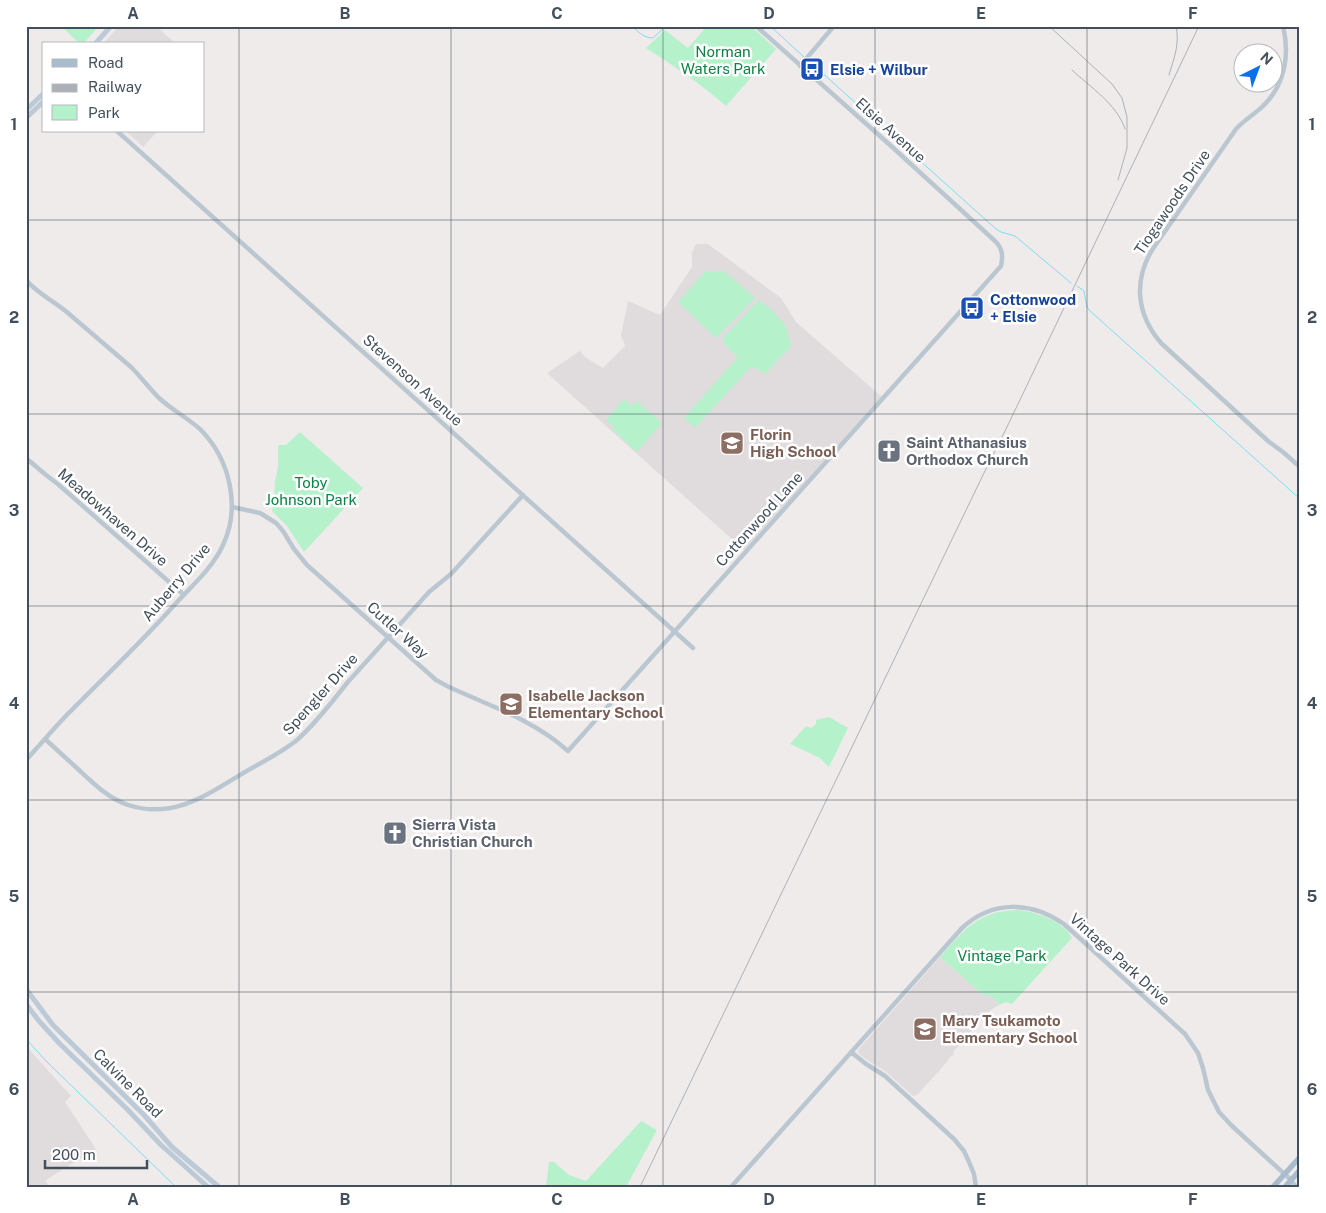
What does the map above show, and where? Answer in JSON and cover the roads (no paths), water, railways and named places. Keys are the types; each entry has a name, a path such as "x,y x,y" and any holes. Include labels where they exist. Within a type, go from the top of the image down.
{"main road":[{"path":"97,42 112,26"},
{"path":"26,110 42,95"},
{"path":"26,118 42,103"},
{"name":"Calvine Road","path":"26,989 53,1025 144,1115 172,1147 219,1187"},
{"name":"Calvine Road","path":"26,1004 38,1021 60,1044 168,1151 208,1187"},
{"path":"168,1151 176,1154 191,1168 197,1168"},
{"path":"1273,1187 1300,1157"},
{"path":"1285,1187 1300,1170"},
{"path":"193,1173 199,1174 214,1187"}],"street":[{"name":"Elsie Avenue","path":"756,26 995,241 999,245 1003,256"},
{"path":"800,66 834,26"},
{"name":"Tiogawoods Drive","path":"1283,26 1286,38 1286,55 1284,70 1278,86 1264,105 1236,129 1152,250 1142,272 1140,296 1147,323 1160,343 1268,442 1300,467"},
{"name":"Stevenson Avenue","path":"118,132 693,648"},
{"name":"Cottonwood Lane","path":"568,751 964,309 1001,266 1003,256"},
{"name":"Auberry Drive","path":"26,280 40,294 66,311 133,369 158,397 192,422 208,437 226,469 232,506 230,522 223,544 212,564 152,630 26,760"},
{"name":"Meadowhaven Drive","path":"26,458 184,595"},
{"name":"Spengler Drive","path":"45,739 101,790 121,802 156,810 181,806 205,796 293,743 432,589 451,574 523,495"},
{"name":"Cutler Way","path":"232,506 260,513 276,523 307,564 436,680 449,688 536,727 568,751"},
{"name":"Vintage Park Drive","path":"731,1187 968,922 984,913 999,908 1016,907 1032,908 1050,916 1070,930 1185,1034 1198,1053 1208,1090 1219,1112 1292,1180 1296,1187"},
{"path":"851,1052 885,1076 954,1139 970,1162 976,1187"},
{"name":"Vintage Park Drive","path":"1292,1180 1300,1183"}],"waterway":[{"path":"632,26 644,36 650,38 653,38 666,26"},
{"path":"770,26 804,57"},
{"path":"810,62 996,229 1015,236 1071,283"},
{"path":"1077,286 1084,291 1089,310 1300,499"},
{"path":"26,1039 47,1062 176,1187"}],"railway":[{"path":"1049,26 1112,84 1122,98 1127,117 1127,148 1118,180"},
{"path":"1169,75 1177,45 1176,26"},
{"path":"640,1187 1199,26"},
{"path":"1072,70 1109,104 1116,112 1125,129"}],"place":[{"name":"Elsie + Wilbur","path":"812,69"},
{"name":"Cottonwood + Elsie","path":"972,308"},
{"name":"Florin High School","path":"732,443"},
{"name":"Saint Athanasius Orthodox Church","path":"889,451"},
{"name":"Isabelle Jackson Elementary School","path":"511,704"},
{"name":"Sierra Vista Christian Church","path":"395,833"},
{"name":"Mary Tsukamoto Elementary School","path":"925,1029"}],"park label":[{"name":"Norman Waters Park","path":"723,60"},
{"name":"Toby Johnson Park","path":"311,490"},
{"name":"Vintage Park","path":"1002,955"}]}
